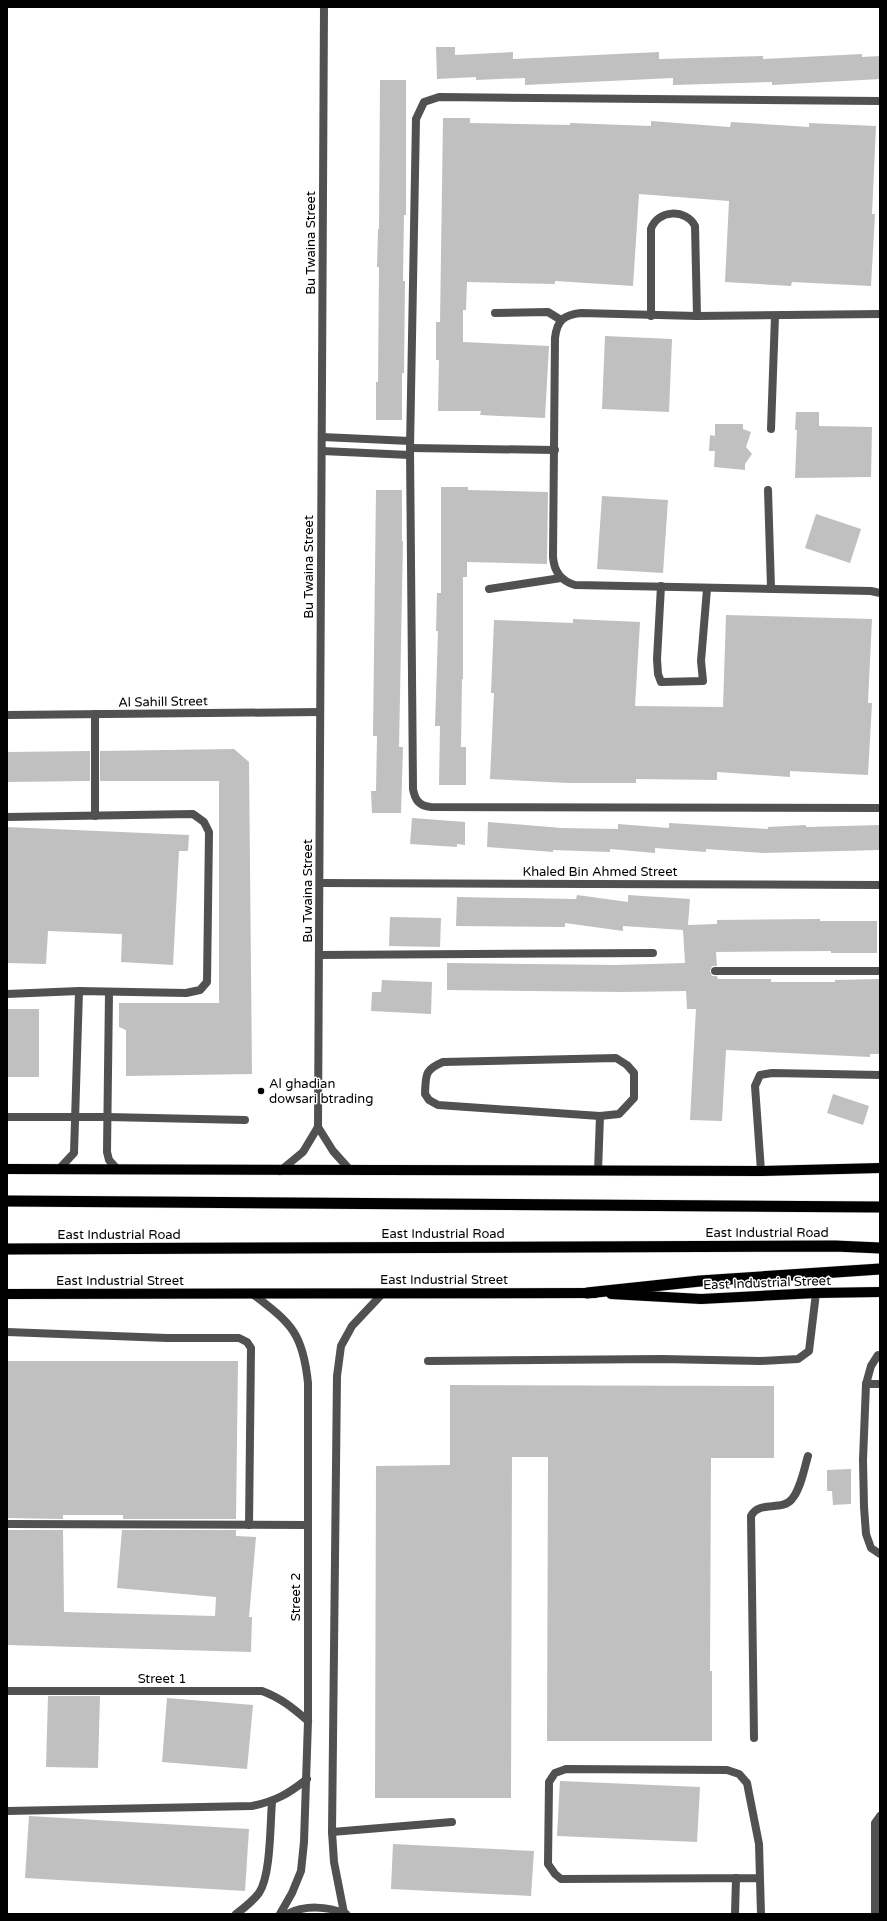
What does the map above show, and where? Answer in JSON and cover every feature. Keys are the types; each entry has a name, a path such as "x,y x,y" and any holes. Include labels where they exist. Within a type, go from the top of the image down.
{"highway":[{"path":"830,1206 880,1200"},
{"name":"East Industrial Road","path":"7,1202 880,1207"},
{"name":"East Industrial Road","path":"7,1249 819,1246 880,1248"},
{"path":"587,1292 700,1280 880,1269"}],"main road":[{"path":"7,1169 280,1171 761,1171 880,1168"},
{"name":"East Industrial Street","path":"7,1294 254,1295 587,1292 701,1299 816,1293 880,1292"}],"street":[{"name":"Bu Twaina Street","path":"318,1127 324,7"},
{"path":"880,101 439,97 424,102 416,119 410,448 413,789 414,798 420,804 431,808 880,808"},
{"path":"651,316 652,224 661,216 679,213 689,217 695,226 697,316"},
{"path":"495,313 542,311 554,314 561,320"},
{"path":"880,314 651,316 581,313 570,314 561,320 556,327 553,557 554,565 562,578 575,585 771,588 871,591 880,593"},
{"path":"772,430 775,316"},
{"path":"322,437 410,448"},
{"path":"322,451 410,448 555,450"},
{"path":"768,490 771,588"},
{"path":"489,589 562,578"},
{"path":"661,586 657,659 658,674 661,682 703,681 702,661 707,588"},
{"name":"Al Sahill Street","path":"7,715 320,712"},
{"path":"95,714 96,816"},
{"path":"7,817 193,814 204,822 209,832 207,982 200,990 186,993 79,991 7,994"},
{"name":"Khaled Bin Ahmed Street","path":"320,883 880,885"},
{"path":"319,955 653,953"},
{"path":"715,971 880,971"},
{"path":"59,1169 74,1153 79,991"},
{"path":"108,992 107,1152 109,1160 117,1169"},
{"path":"616,1058 627,1065 634,1073 634,1098 619,1114 600,1116 438,1104 429,1100 425,1094 426,1074 432,1066 443,1062 616,1058"},
{"path":"761,1171 755,1086 760,1075 772,1073 880,1075"},
{"path":"7,1117 107,1116 246,1120"},
{"path":"598,1171 600,1116"},
{"path":"280,1171 303,1152 318,1127 333,1150 350,1170"},
{"path":"345,1914 334,1862 332,1832 337,1376 341,1346 352,1326 383,1293"},
{"path":"428,1361 662,1359 760,1361 798,1359 809,1351 816,1293"},
{"name":"Street 2","path":"254,1295 277,1313 289,1325 300,1342 306,1359 308,1383 307,1779 301,1871 292,1893 280,1914"},
{"path":"7,1332 167,1338 239,1338 247,1342 251,1348 249,1525"},
{"path":"880,1355 878,1355 871,1366 866,1384 863,1460 866,1534 870,1548 880,1554"},
{"path":"866,1384 880,1384"},
{"path":"754,1738 751,1516 758,1508 784,1504 792,1499 808,1456"},
{"path":"7,1524 308,1525"},
{"name":"Street 1","path":"7,1691 262,1691 277,1697 292,1707 308,1721"},
{"path":"760,1878 561,1879 555,1874 548,1864 549,1782 555,1773 566,1769 727,1770 739,1774 747,1783 759,1844 760,1878 761,1914"},
{"path":"7,1811 252,1806 272,1802 289,1793 307,1779"},
{"path":"236,1914 259,1893 265,1879 272,1802"},
{"path":"877,1909 875,1823 880,1816"},
{"path":"332,1832 452,1822"},
{"path":"735,1914 736,1878"},
{"path":"287,1914 310,1907 328,1908 345,1914"}],"building":[{"path":"436,47 455,47 455,55 513,52 513,59 659,52 659,59 763,56 763,59 862,54 862,57 880,56 880,79 772,85 772,82 673,85 673,78 525,85 525,78 476,80 476,77 437,79"},
{"path":"380,80 406,80 406,215 404,215 403,281 405,281 402,420 376,420 376,382 378,382 379,267 377,267 379,229"},
{"path":"443,118 470,118 470,123 570,125 570,123 651,126 651,121 730,127 731,122 809,127 809,123 876,126 872,214 875,214 871,286 792,282 791,286 725,282 729,201 639,194 633,286 555,281 555,284 467,282 466,310 463,310 463,342 549,346 545,418 480,415 481,411 438,411 439,360 436,360 436,322 440,322"},
{"path":"605,336 672,339 669,412 602,409"},
{"path":"796,412 819,412 819,426 872,427 871,477 795,478 797,430 795,430"},
{"path":"715,424 743,424 743,429 751,432 746,447 752,454 745,464 745,470 714,467 715,451 709,451 710,435 715,436"},
{"path":"441,487 468,487 468,490 548,492 547,564 467,562 467,577 463,577 461,747 466,747 466,785 439,785 440,726 435,726 438,631 436,631 437,593 441,593"},
{"path":"376,490 402,490 403,541 399,747 403,747 401,813 372,813 371,791 376,791 377,736 373,736"},
{"path":"602,496 668,500 663,573 597,569"},
{"path":"816,514 861,529 850,563 805,548"},
{"path":"726,615 872,619 868,703 872,703 868,775 790,771 790,777 717,772 717,780 636,779 636,783 569,783 490,779 494,693 491,693 494,620 573,623 573,619 640,622 635,706 723,707"},
{"path":"234,749 249,762 252,1074 126,1076 126,1030 119,1027 119,1003 219,1003 219,781 100,781 100,751"},
{"path":"90,751 90,781 7,782 7,752"},
{"path":"412,818 465,822 465,845 457,844 457,847 410,844"},
{"path":"488,822 562,828 618,829 618,824 669,828 669,823 768,829 768,827 806,825 806,827 880,825 880,850 763,853 706,849 706,852 655,848 655,853 610,849 610,852 553,850 553,852 487,847"},
{"path":"7,827 189,835 188,851 179,851 173,965 121,962 122,934 48,931 46,964 7,963"},
{"path":"577,895 628,902 628,895 690,899 688,925 717,924 717,920 820,919 820,921 877,921 877,953 831,953 831,951 716,952 717,966 712,966 710,971 712,976 717,976 718,979 771,979 771,982 835,982 835,980 880,979 880,1054 870,1054 870,1057 726,1050 722,1121 690,1120 696,1009 687,1009 686,991 623,992 447,990 447,963 616,965 685,963 683,930 623,926 623,931 565,923 565,927 456,926 457,897 576,899"},
{"path":"390,917 441,918 440,947 389,946"},
{"path":"382,980 432,982 431,1014 371,1011 372,992 381,992"},
{"path":"7,1009 39,1009 39,1077 7,1077"},
{"path":"833,1094 869,1106 863,1125 827,1113"},
{"path":"7,1361 238,1361 236,1519 123,1519 123,1515 63,1515 63,1519 7,1518"},
{"path":"450,1385 774,1386 774,1458 711,1458 710,1671 712,1671 712,1741 547,1741 548,1457 512,1457 511,1798 375,1798 376,1466 450,1465"},
{"path":"851,1469 851,1504 833,1505 832,1491 827,1491 827,1470"},
{"path":"7,1530 63,1530 64,1612 215,1616 216,1597 117,1588 122,1530 236,1530 236,1536 256,1537 249,1617 252,1617 251,1652 7,1645"},
{"path":"48,1696 100,1696 98,1768 46,1767"},
{"path":"167,1698 253,1705 247,1769 162,1762"},
{"path":"560,1781 700,1787 697,1842 557,1836"},
{"path":"29,1816 249,1829 245,1891 25,1878"},
{"path":"393,1844 534,1851 531,1896 391,1889"}],"place":[{"name":"Al ghadian dowsari btrading","path":"261,1091"}]}
